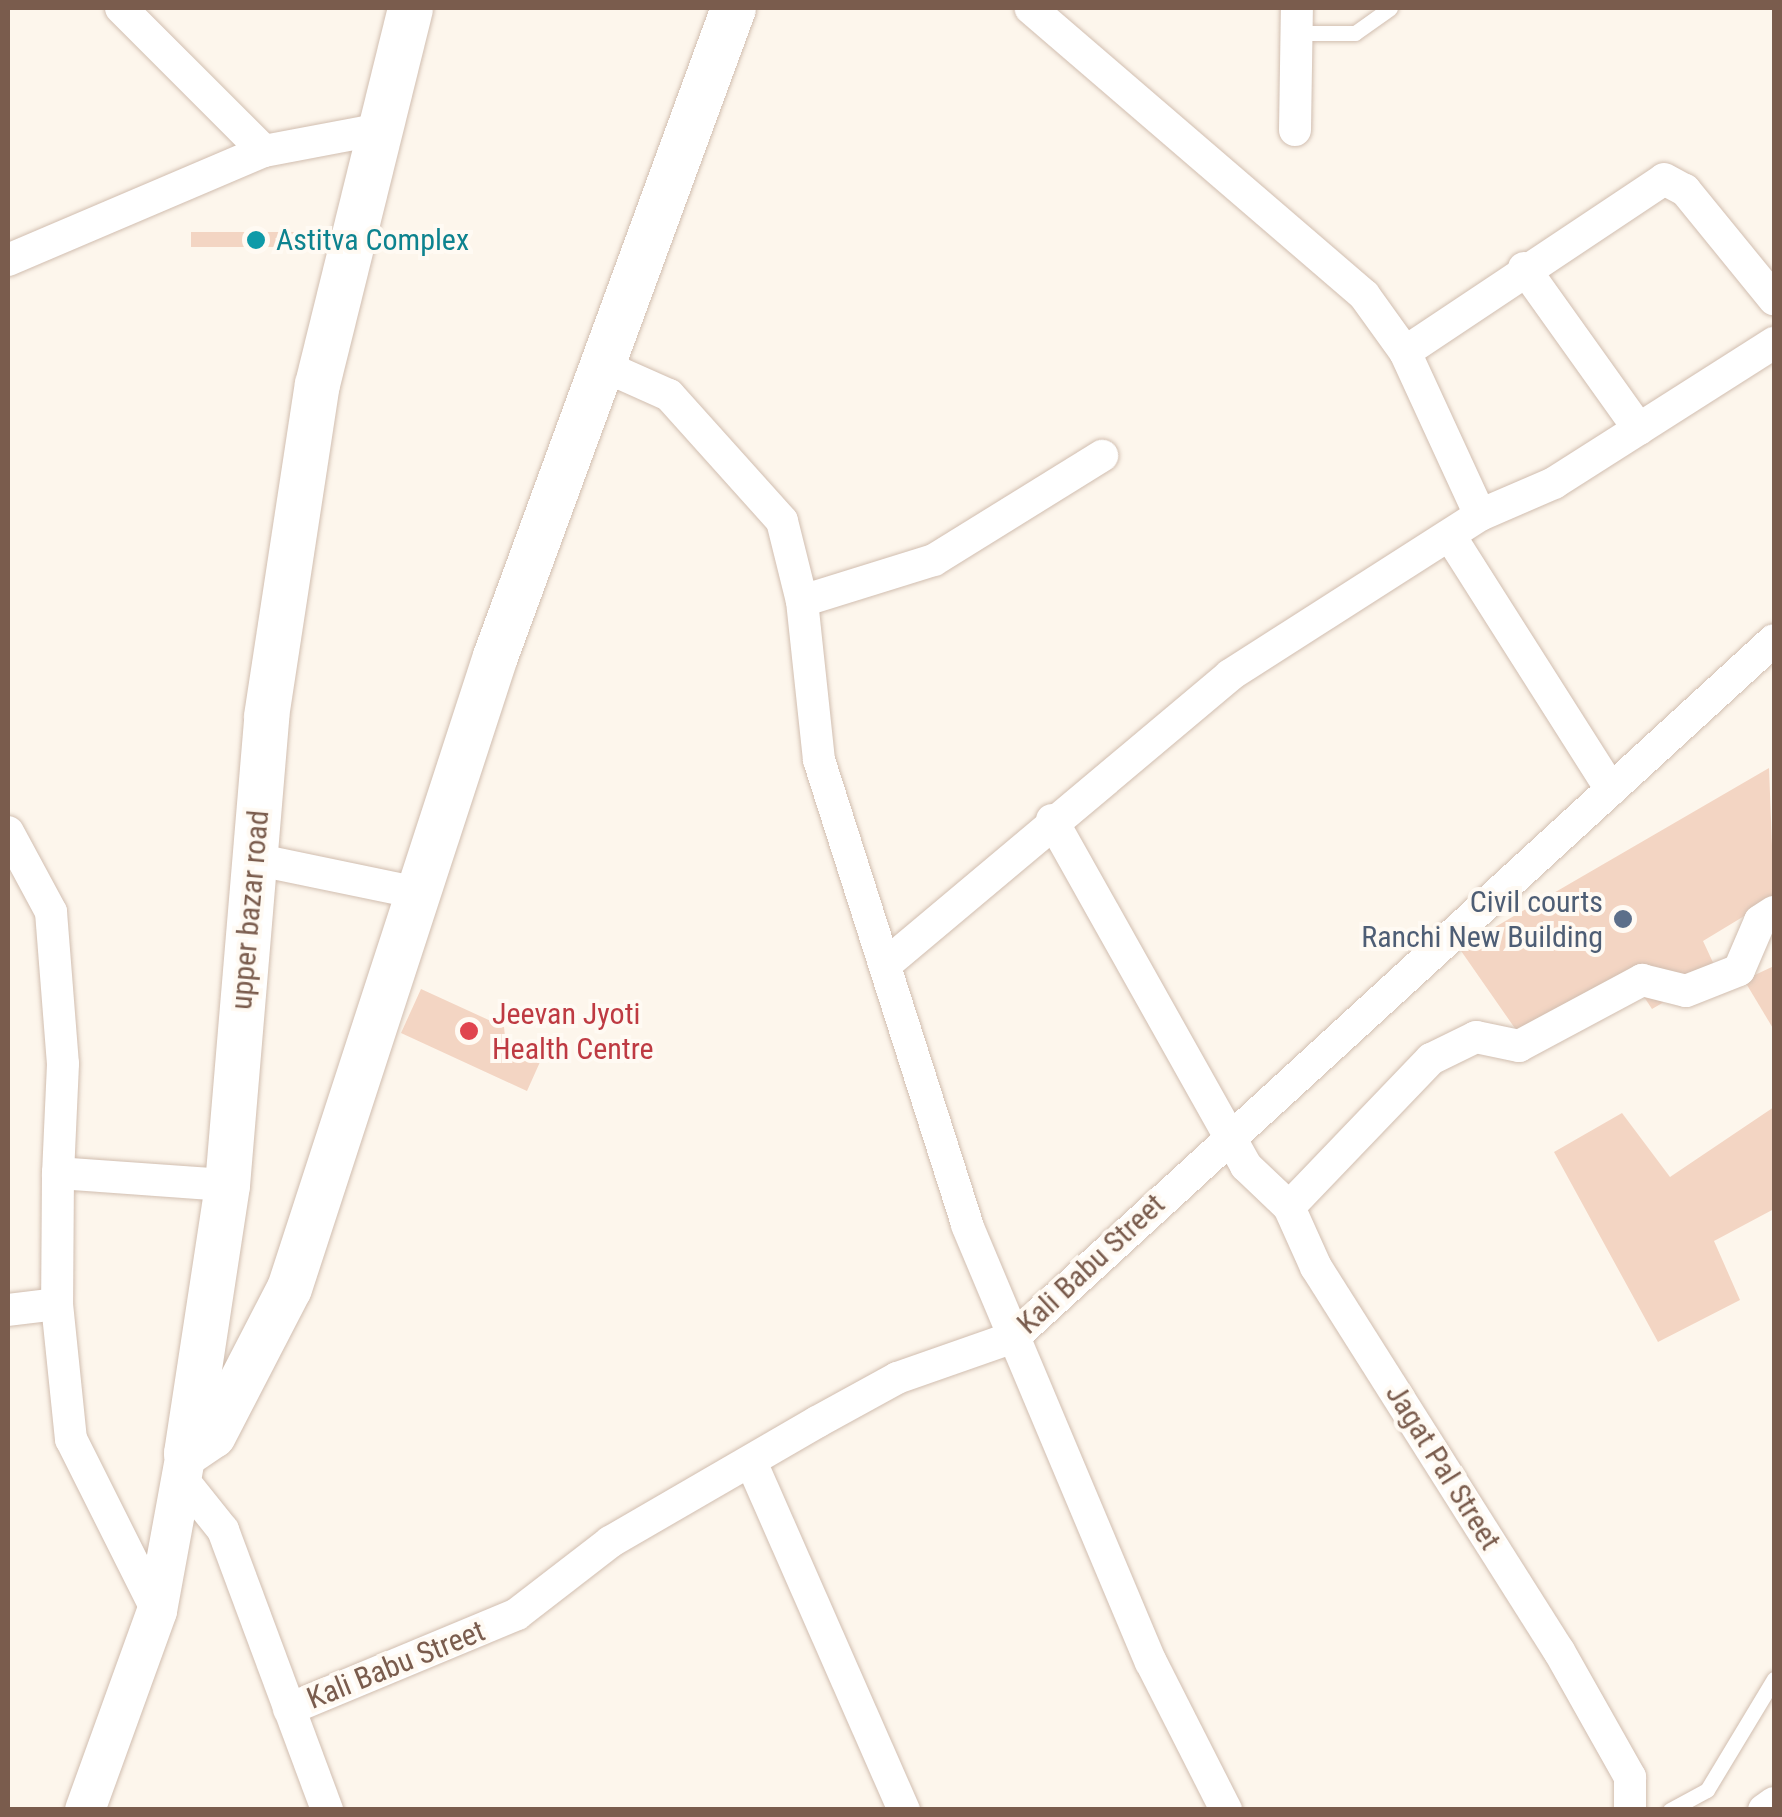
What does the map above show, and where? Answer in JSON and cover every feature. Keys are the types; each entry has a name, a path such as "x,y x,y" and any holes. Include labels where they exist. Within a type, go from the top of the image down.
{"main road":[{"name":"upper bazar road","path":"185,1466 227,1185 266,716 317,384 410,8"},
{"path":"185,1466 213,1435 289,1288 418,893 734,8"}],"street":[{"path":"121,8 264,151"},
{"path":"1030,8 1350,280 1405,352 1480,515"},
{"path":"1296,130 1299,20"},
{"path":"8,260 264,151 380,130"},
{"path":"1405,352 1524,268 1664,179 1685,190 1774,299"},
{"path":"1524,268 1639,429"},
{"path":"886,965 1052,820 1230,675 1452,538 1480,515 1554,483 1774,343"},
{"path":"606,367 669,395 730,453 782,521 802,601 819,760 967,1224 1152,1662 1226,1810"},
{"path":"802,601 934,560 1102,456"},
{"path":"1452,538 1611,790"},
{"name":"Kali Babu Street","path":"289,1709 517,1614 610,1542 896,1378 1014,1337 1774,640"},
{"name":"Jagat Pal Street","path":"1052,820 1246,1166 1288,1207 1316,1268 1559,1651 1630,1777 1630,1810"},
{"path":"8,832 50,912 63,1064 57,1304 71,1440 157,1611"},
{"path":"254,858 418,893"},
{"path":"1288,1207 1431,1059 1476,1037 1519,1046 1642,980 1686,991 1739,970 1760,922 1774,912"},
{"path":"58,1173 227,1185"},
{"path":"8,1310 57,1304"},
{"path":"752,1464 904,1810"},
{"path":"185,1466 224,1530 327,1810"},
{"name":"upper bazar road","path":"85,1810 157,1611 185,1466"},
{"path":"1764,1810 1774,1803"}],"lane":[{"path":"1299,20 1355,32 1390,8"},
{"path":"1670,1810 1707,1790 1774,1679"}],"building":[{"name":"Astitva Complex","path":"191,232 322,232 322,247 191,247"},
{"name":"Civil courts Ranchi New Building","path":"1769,768 1774,898 1703,941 1717,971 1652,1009 1629,974 1521,1037 1459,948"},
{"path":"1774,966 1774,1030 1744,980"},
{"path":"421,989 504,1027 506,1046 540,1062 527,1091 401,1033"},
{"path":"1774,1107 1774,1209 1714,1241 1740,1300 1658,1342 1554,1152 1622,1113 1670,1177"}],"place":[{"name":"Astitva Complex","path":"256,240"},
{"name":"Civil courts Ranchi New Building","path":"1623,919"},
{"name":"Jeevan Jyoti Health Centre","path":"469,1031"}]}
